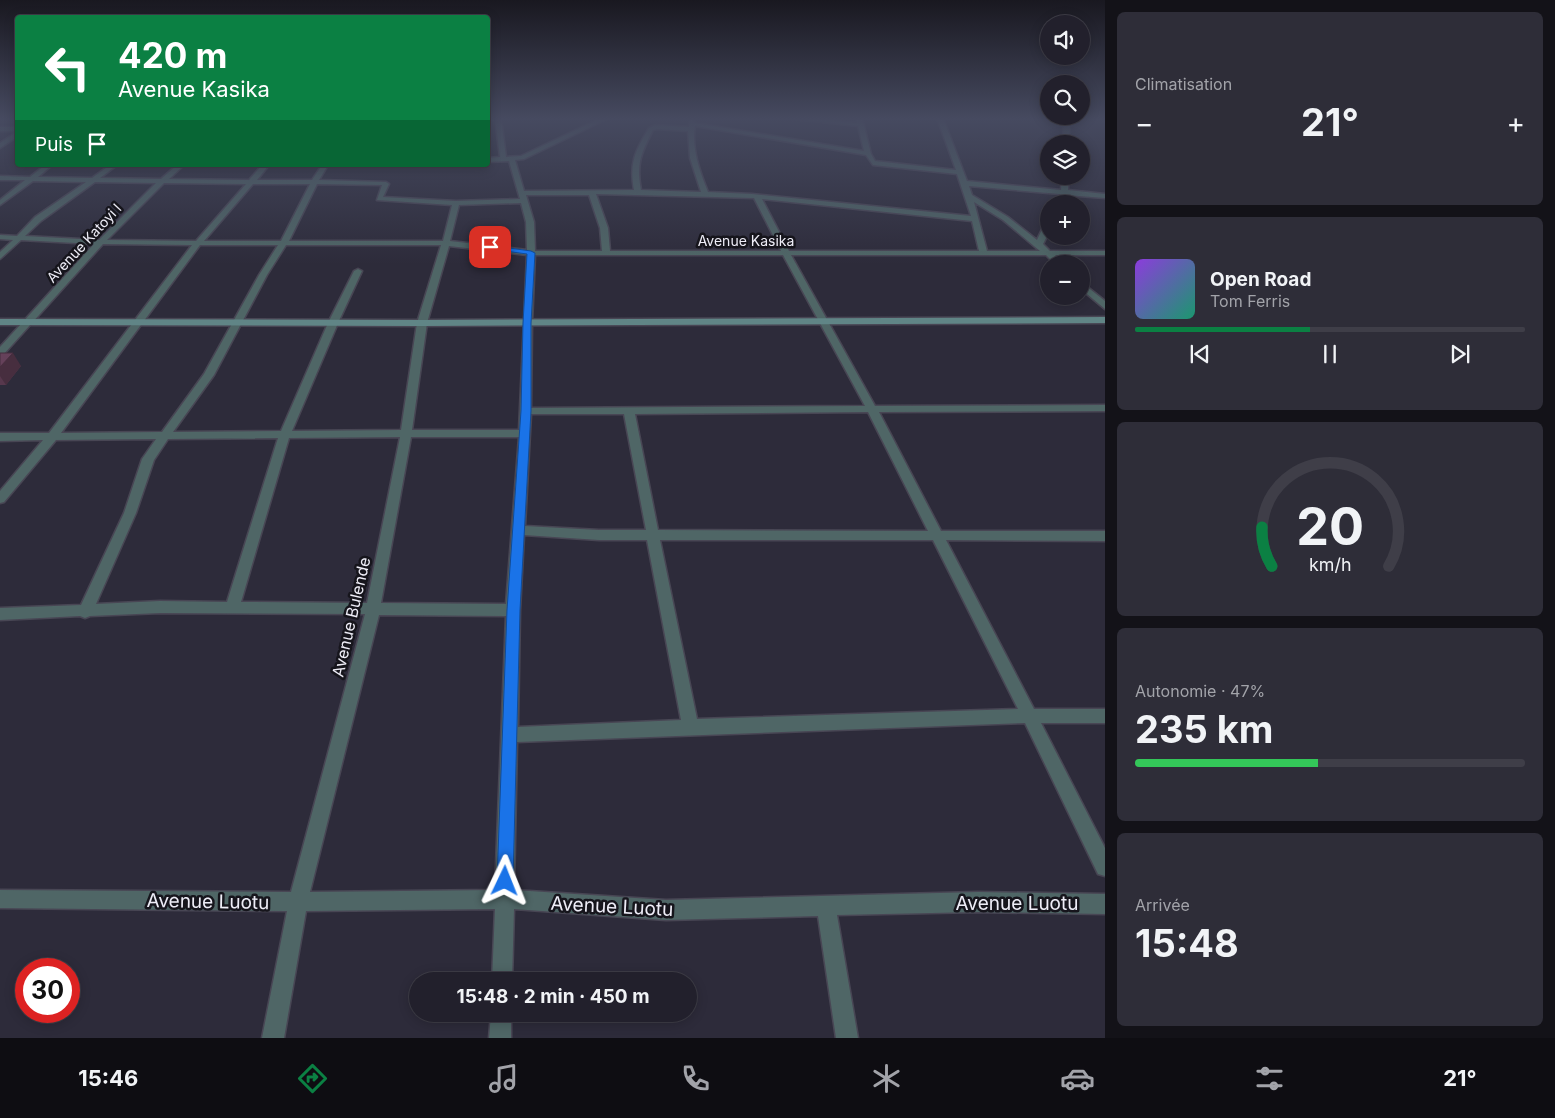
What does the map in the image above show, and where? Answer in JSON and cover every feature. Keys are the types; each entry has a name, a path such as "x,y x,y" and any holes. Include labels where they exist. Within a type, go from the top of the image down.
{"street":[{"path":"502,972 511,735 513,610 523,433 526,411 527,323 531,253 530,222 514,166"},
{"path":"634,166 638,192"},
{"path":"697,166 705,194"},
{"path":"901,166 959,172"},
{"path":"957,166 969,196 984,253"},
{"path":"0,203 46,167"},
{"path":"0,257 38,219 111,167"},
{"name":"Avenue Katoyi I","path":"0,353 100,242 179,167"},
{"path":"0,500 53,436 198,243 264,167"},
{"path":"85,612 130,513 148,459 165,434 199,392 284,242 324,167"},
{"path":"0,178 384,183 386,184 379,199 456,203 591,192 705,194 757,197 975,219"},
{"path":"963,183 1105,196"},
{"path":"1062,195 1064,185"},
{"path":"591,192 604,228 606,253"},
{"path":"969,196 1039,244 1050,255"},
{"path":"757,197 784,253 798,273 871,408 1030,716 1105,867"},
{"name":"Avenue Bulende","path":"273,1038 298,902 373,610 406,432 422,324 456,203"},
{"name":"Avenue Kasika","path":"0,237 100,242 445,243 531,253 1105,253"},
{"path":"232,608 285,434 333,323 358,271"},
{"path":"1090,292 1105,306"},
{"path":"0,322 238,321 422,324 823,320 1105,320"},
{"path":"526,411 1105,408"},
{"path":"629,410 690,727"},
{"path":"0,436 406,432 523,433"},
{"path":"519,530 599,535 1105,536"},
{"path":"0,614 85,612 160,607 513,610"},
{"path":"511,735 1030,716 1105,716"},
{"name":"Avenue Luotu","path":"1,903 504,899 666,910 978,902 1105,904"},
{"path":"826,907 847,1038"},
{"path":"500,1038 501,1022"}],"building":[{"path":"0,353 13,353 0,367"}],"route":[{"path":"490,247 531,253 527,323 526,411 523,433 513,610 511,735 505,881"}]}
